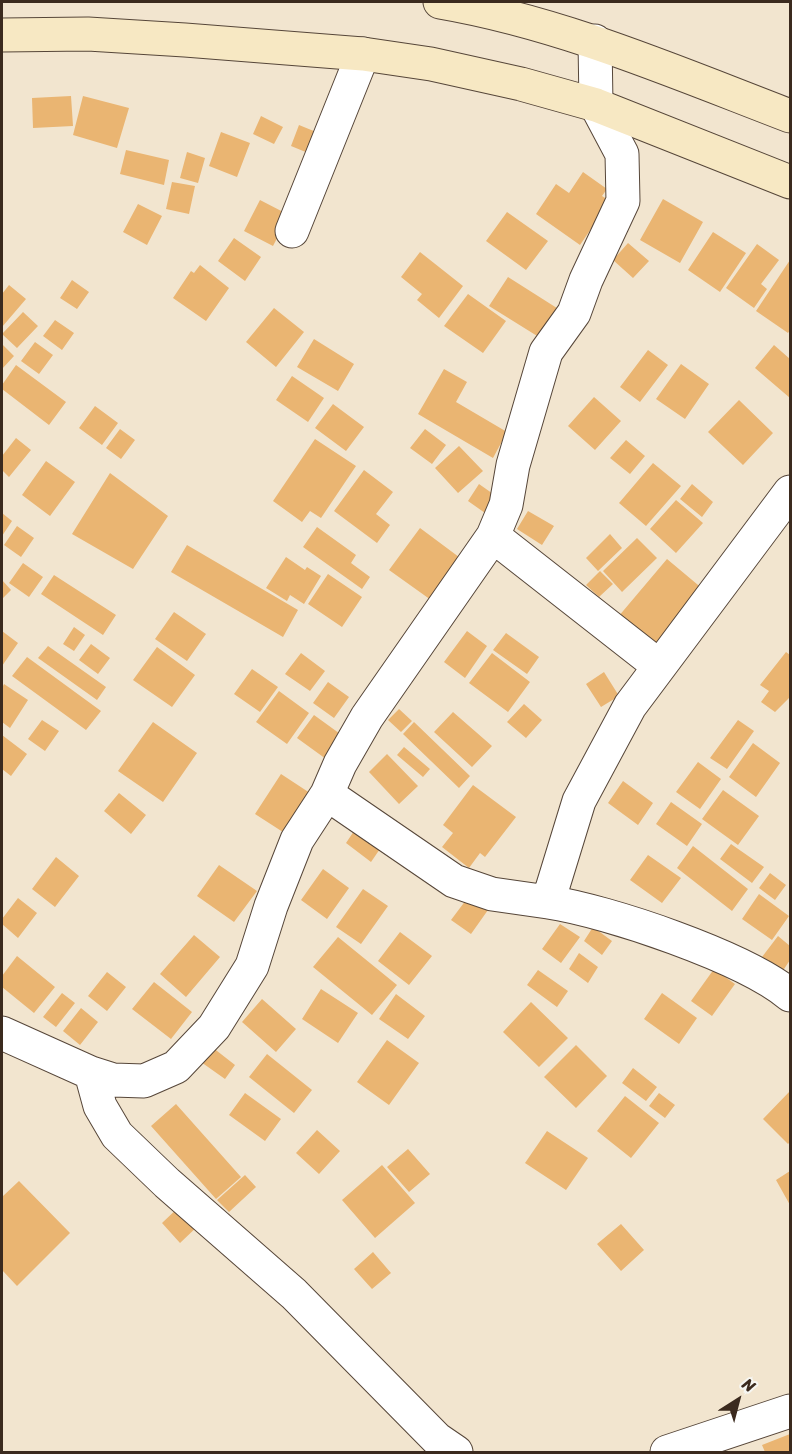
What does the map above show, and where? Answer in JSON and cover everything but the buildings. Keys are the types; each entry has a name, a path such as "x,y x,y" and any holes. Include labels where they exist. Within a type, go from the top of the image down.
{"main road":[{"path":"440,2 517,18 595,41 790,116"},
{"path":"2,35 88,34 363,54 443,66 521,84 596,105 790,182"}],"street":[{"path":"2,1033 91,1073 113,1080 144,1081 176,1067 214,1027 252,966 271,906 297,840 327,794 340,764 367,717 493,536 506,505 513,465 546,352 574,313 586,280 623,201 622,154 596,105 595,41"},
{"path":"292,231 363,54"},
{"path":"548,903 579,801 630,706 790,492"},
{"path":"493,536 659,666"},
{"path":"327,794 454,881 492,894 577,906 703,950 777,984 790,995"},
{"path":"91,1073 100,1106 117,1135 167,1183 294,1294 437,1439 456,1452"},
{"path":"667,1452 790,1411"}]}
